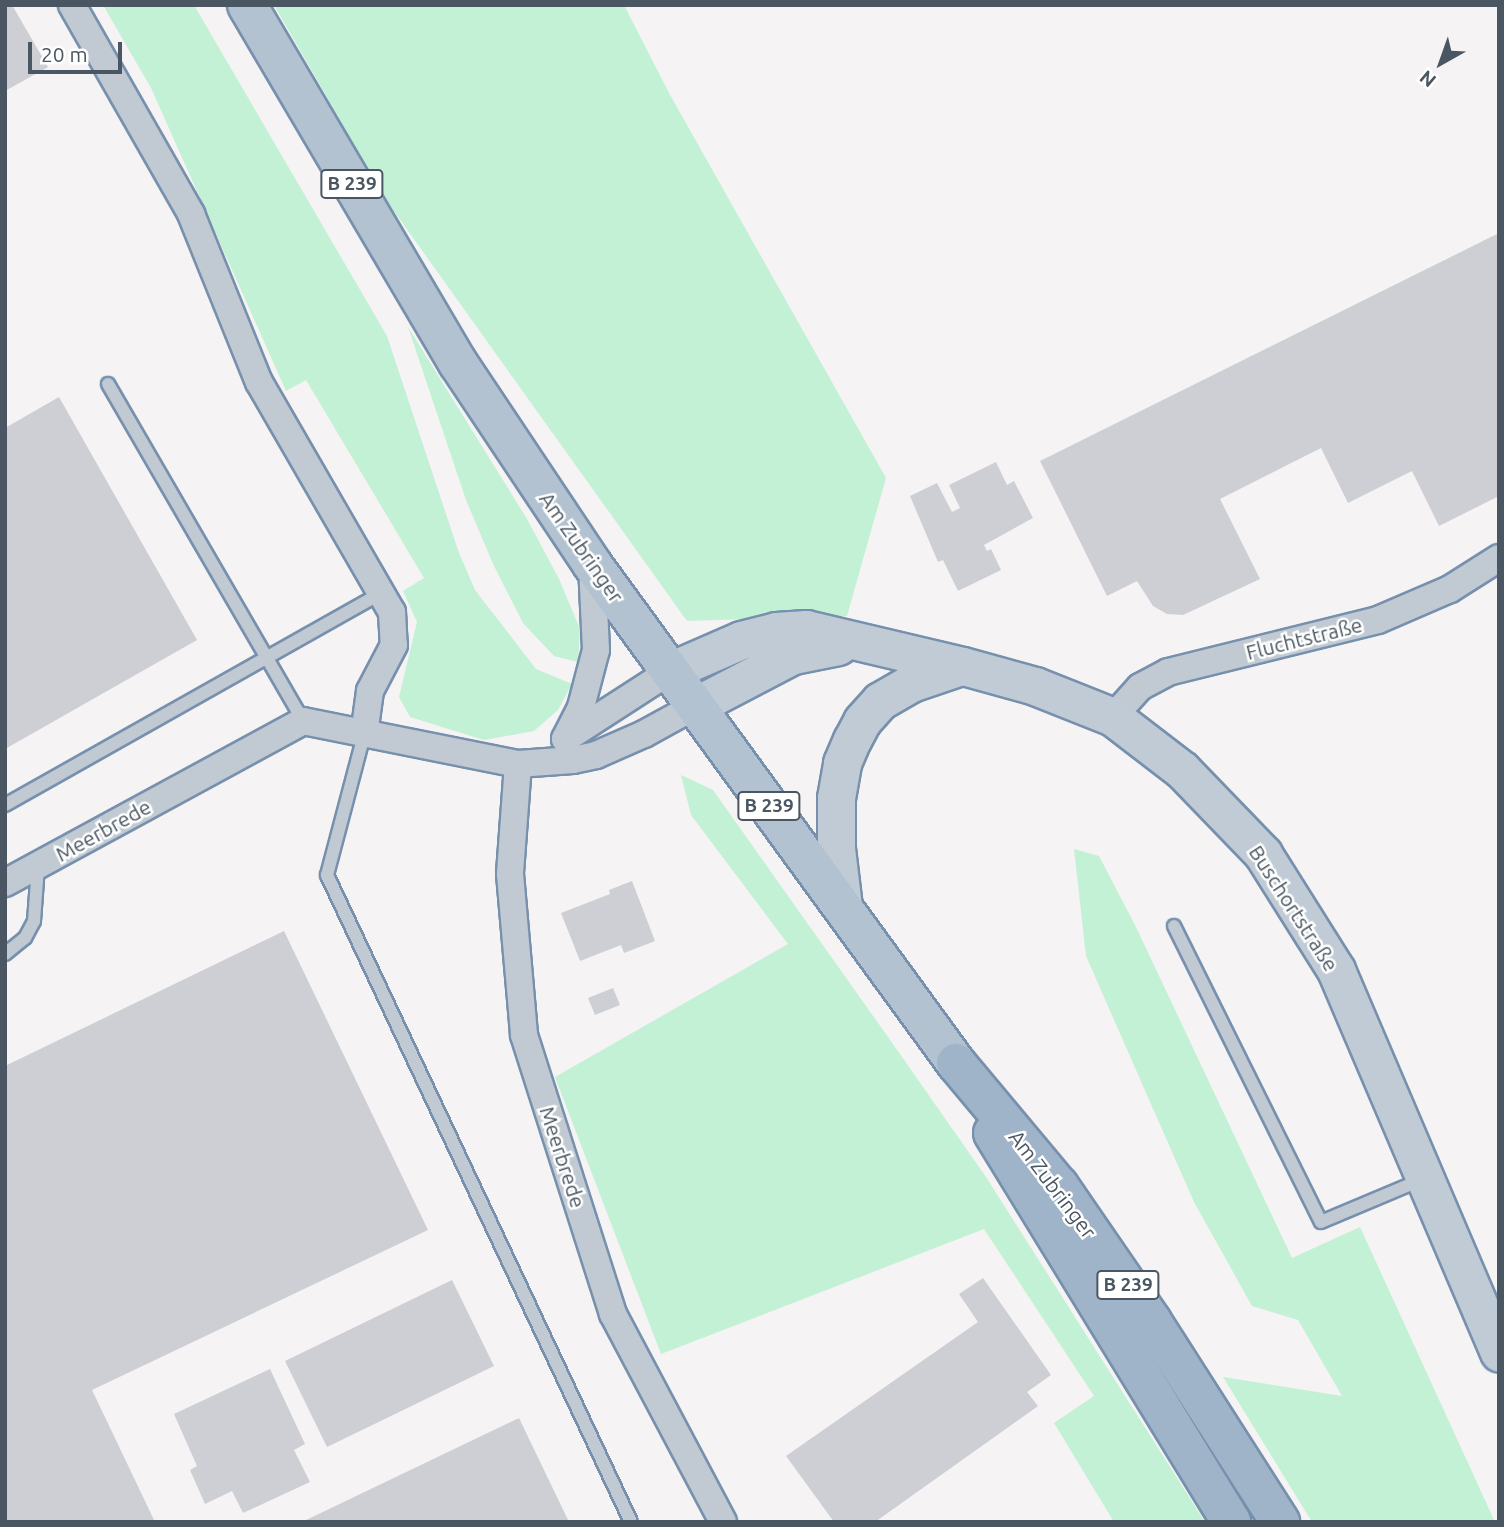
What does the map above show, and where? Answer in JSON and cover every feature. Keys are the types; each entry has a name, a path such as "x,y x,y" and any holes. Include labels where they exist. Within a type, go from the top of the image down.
{"highway":[{"name":"Am Zubringer","path":"956,1063 1012,1168 1231,1522"},
{"name":"Am Zubringer","path":"956,1063 1059,1186 1151,1320 1280,1522"}],"main road":[{"name":"Am Zubringer","path":"247,5 458,363 592,564 956,1063"},
{"name":"Buschortstraße","path":"670,671 741,640 776,631 806,629 1035,686 1113,717 1182,770 1263,854 1336,970 1499,1353"},
{"name":"Buschortstraße","path":"695,706 793,655 856,642"},
{"path":"843,907 836,848 836,798 842,763 852,740 862,721 880,701 911,683 962,666"}],"street":[{"path":"72,5 191,215 259,382 392,612 394,645 370,691 364,735"},
{"name":"Fluchtstraße","path":"1113,717 1140,687 1168,672 1378,620 1450,589 1499,558"},
{"path":"565,739 581,707 596,650 592,564"},
{"path":"530,763 670,671"},
{"path":"303,721 364,735 530,763 596,755 644,734 695,706"},
{"name":"Meerbrede","path":"5,883 303,721"},
{"name":"Meerbrede","path":"530,763 510,874 524,1035 613,1314 723,1522"}],"lane":[{"path":"108,384 303,721"},
{"path":"5,805 381,593"},
{"path":"364,735 327,875 631,1522"},
{"path":"5,954 25,939 34,922 38,866"},
{"path":"1174,926 1321,1222 1425,1179"}],"green space":[{"path":"103,5 194,5 387,336 459,553 475,590 536,669 572,684 558,710 534,731 484,740 410,717 399,697 417,622 403,591 424,578 306,380 286,391 151,88"},
{"path":"274,5 624,5 669,93 886,478 847,616 687,621 386,200"},
{"path":"408,327 527,519 559,579 580,629 578,662 554,656 523,623 494,566 466,500"},
{"path":"681,775 713,790 888,1037 986,1177 1205,1522 1114,1522 1054,1423 1094,1396 984,1229 661,1354 555,1077 788,944 691,815"},
{"path":"1074,849 1099,856 1136,927 1292,1258 1360,1227 1495,1522 1312,1522 1223,1377 1342,1396 1298,1320 1252,1306 1194,1202 1086,956"}],"building":[{"path":"5,5 12,5 48,67 5,91"},
{"path":"1499,233 1499,496 1439,526 1412,471 1348,503 1321,448 1220,499 1260,579 1183,615 1167,614 1153,606 1137,581 1107,596 1040,461"},
{"path":"59,397 197,640 5,749 5,428"},
{"path":"996,462 1007,485 1014,481 1033,518 984,545 987,551 991,549 1001,570 958,591 943,560 938,562 910,496 937,483 952,512 960,508 949,485"},
{"path":"632,881 655,941 624,953 621,945 580,961 561,913 610,894 609,890"},
{"path":"284,931 428,1230 92,1390 155,1522 5,1522 5,1066"},
{"path":"613,988 620,1005 595,1015 588,998"},
{"path":"983,1278 1051,1375 1027,1392 1038,1406 875,1522 834,1522 786,1456 978,1322 959,1294"},
{"path":"452,1280 494,1366 327,1447 285,1361"},
{"path":"270,1369 305,1444 294,1450 310,1482 243,1513 232,1491 205,1504 190,1470 197,1466 174,1414"},
{"path":"519,1418 569,1522 302,1522"}]}
